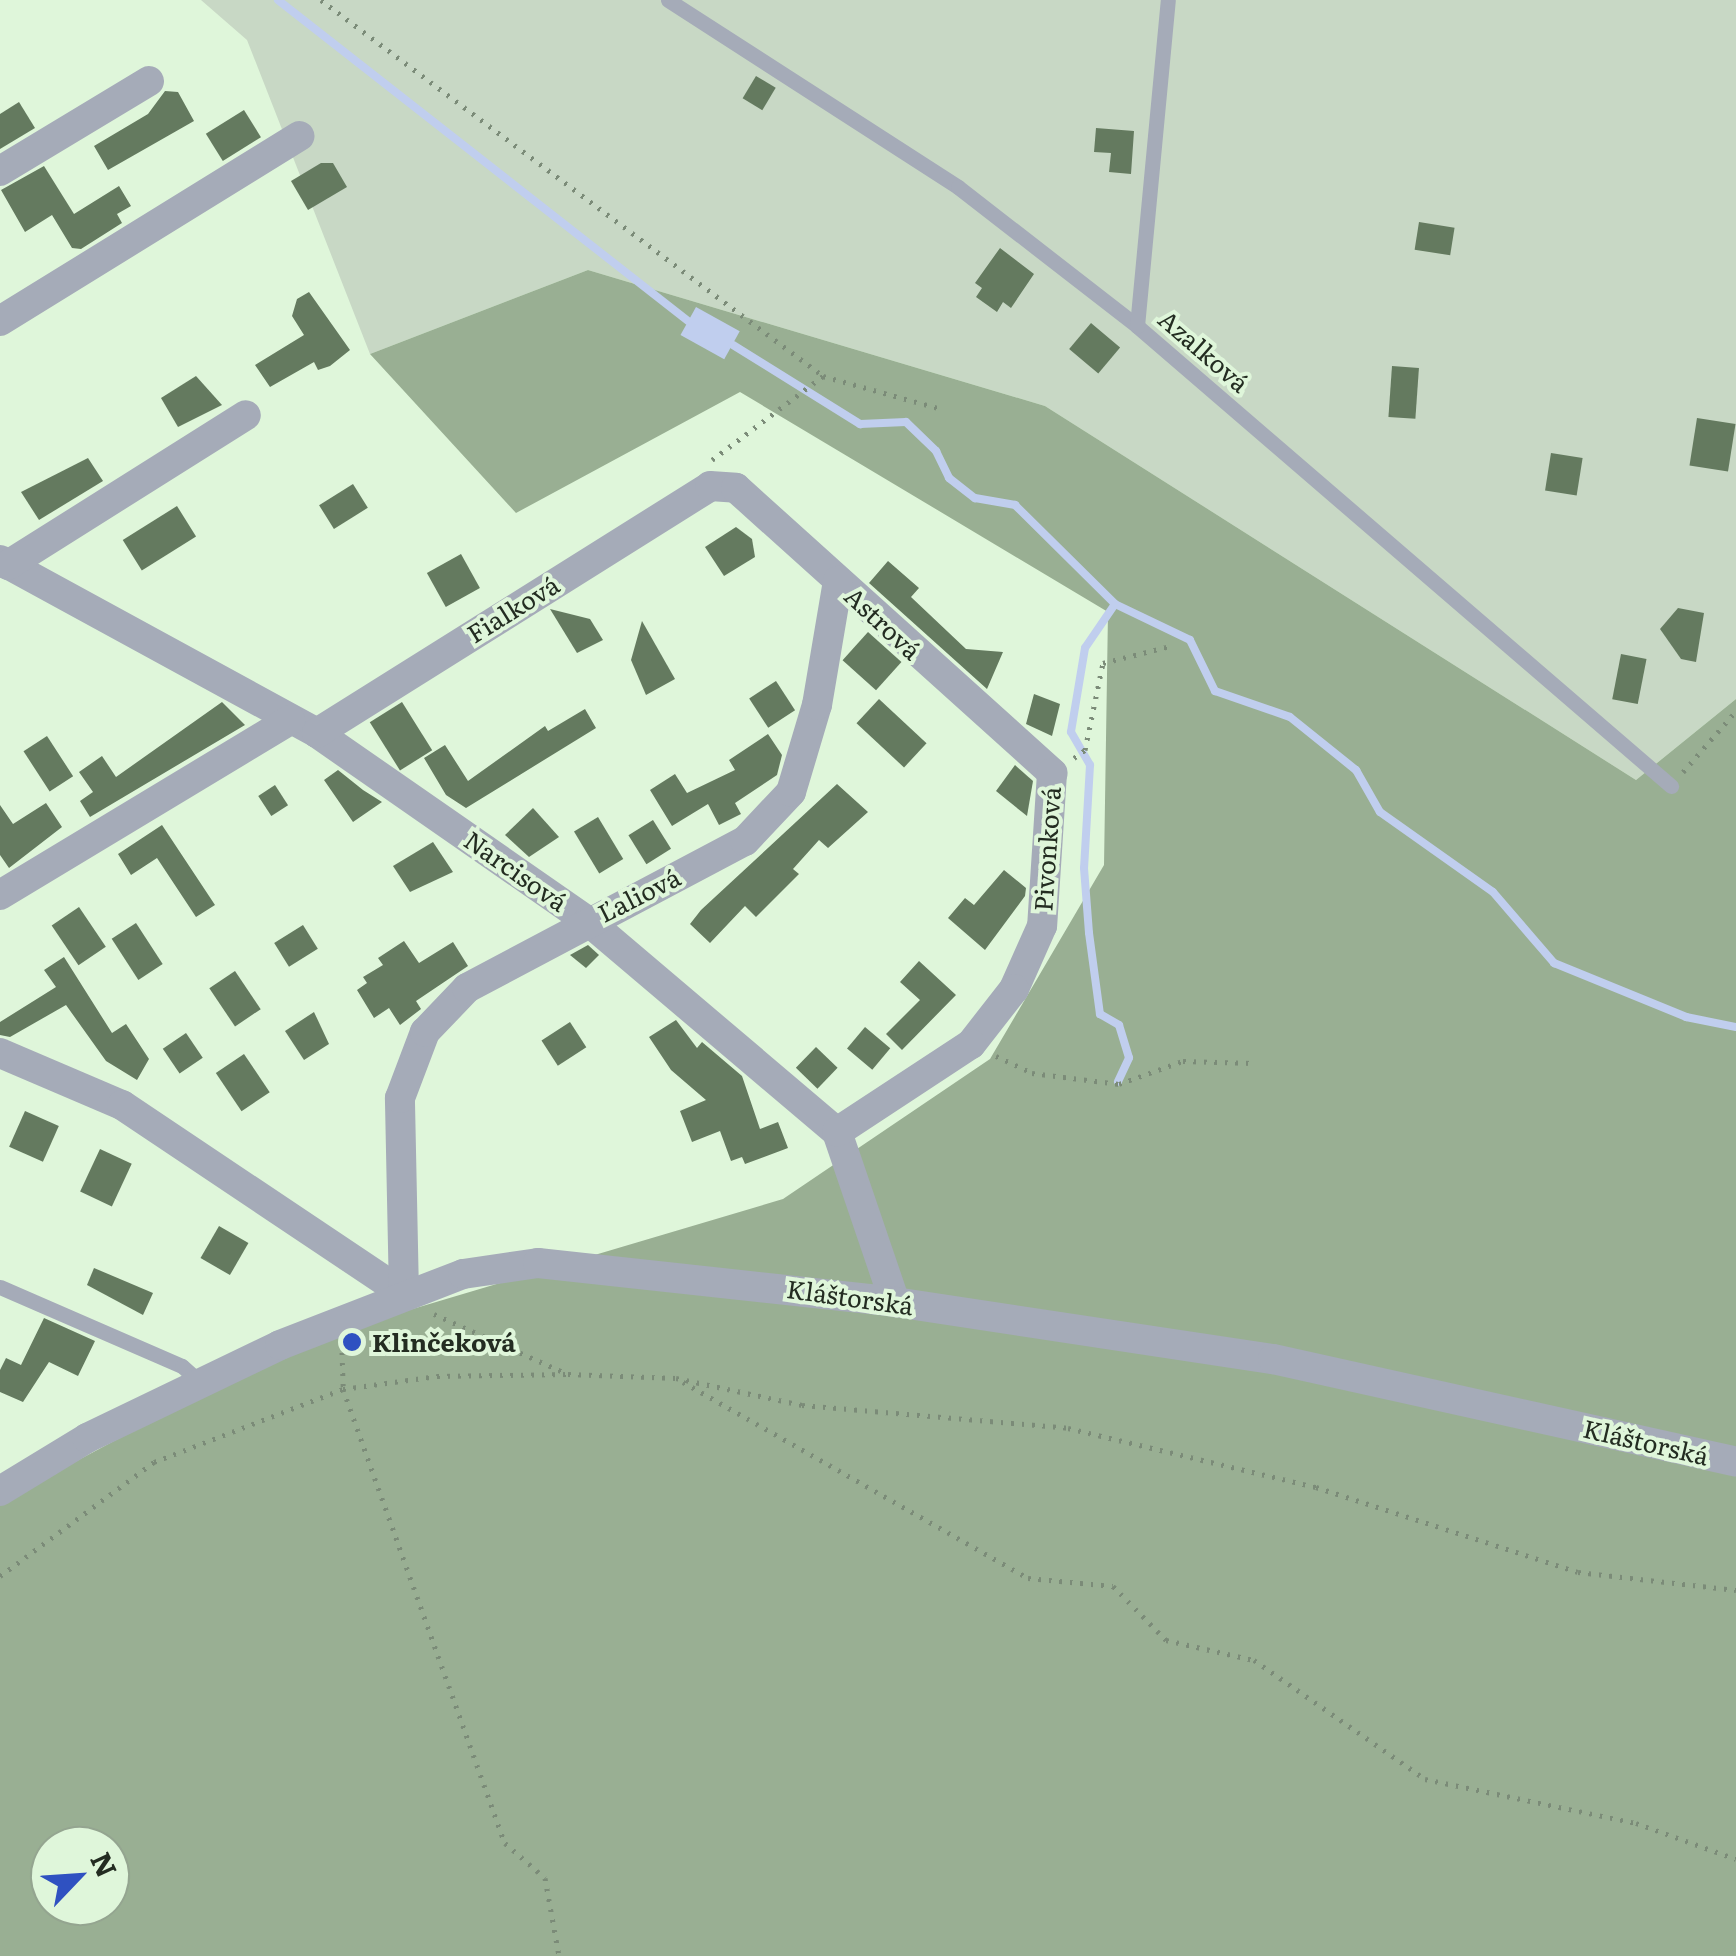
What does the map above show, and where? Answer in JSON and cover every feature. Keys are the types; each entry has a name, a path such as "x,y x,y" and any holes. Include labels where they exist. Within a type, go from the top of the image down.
{"street":[{"path":"0,171 148,81"},
{"path":"0,321 300,136"},
{"name":"Narcisová","path":"4,562 246,416"},
{"name":"Astrová","path":"705,477 736,488 1052,773"},
{"name":"Fialková","path":"0,895 304,726 705,477"},
{"name":"Narcisová","path":"4,562 304,726 588,921 838,1132"},
{"name":"Ľaliová","path":"404,1294 400,1098 425,1032 467,988 745,841 792,792 817,705 838,581"},
{"name":"Pivonková","path":"838,1132 971,1044 1014,990 1042,926 1052,773"},
{"path":"0,1053 122,1105 404,1294"},
{"path":"838,1132 895,1302"},
{"name":"Kláštorská","path":"0,1491 86,1438 200,1382 404,1294 464,1274 538,1263 895,1302 1273,1359 1736,1462"}],"lane":[{"name":"Azalková","path":"668,0 958,187 1137,326 1671,786"},
{"path":"1137,326 1168,0"},
{"path":"0,1287 182,1366 200,1382"}],"path":[{"path":"320,0 824,376 938,408"},
{"path":"705,477 824,376"},
{"path":"1082,752 1103,663 1170,646"},
{"path":"1671,786 1736,711"},
{"path":"971,1044 1032,1073 1119,1084 1183,1061 1252,1063"},
{"path":"404,1294 460,1331 568,1374"},
{"path":"343,1354 343,1389 505,1843 545,1878 559,1956"},
{"path":"0,1576 154,1462 343,1389 437,1376 568,1374 676,1378 802,1405 1068,1428 1316,1487 1578,1572 1736,1590"},
{"path":"676,1378 1028,1578 1114,1586 1166,1640 1254,1660 1425,1778 1636,1824 1736,1858"}],"green space":[{"path":"201,0 1736,0 1736,699 1636,780 1045,406 588,270 370,354 247,40"},
{"path":"588,270 1045,406 1636,780 1736,699 1736,1956 0,1956 0,1502 295,1344 783,1199 990,1059 1104,865 1108,612 740,392 516,513 370,354"}],"water":[{"path":"696,307 740,331 724,359 680,335"}],"building":[{"path":"756,76 776,88 762,110 743,98"},
{"path":"165,91 178,92 194,121 108,170 94,146 148,114"},
{"path":"19,102 35,128 0,149 0,114"},
{"path":"244,110 261,137 223,161 206,134"},
{"path":"1096,128 1134,131 1131,174 1109,172 1111,153 1094,152"},
{"path":"321,163 333,163 347,187 308,210 291,181"},
{"path":"44,166 74,214 119,186 131,206 117,214 122,223 81,249 72,248 52,215 25,232 1,190"},
{"path":"1419,222 1455,228 1450,255 1415,250"},
{"path":"1000,248 1034,274 1011,308 1003,302 997,312 976,297 982,288 975,283"},
{"path":"309,292 350,350 330,366 318,370 314,362 270,387 255,365 304,335 292,316 297,299"},
{"path":"1091,323 1120,347 1098,373 1069,349"},
{"path":"1392,366 1419,368 1415,419 1388,417"},
{"path":"196,376 222,405 178,427 161,398"},
{"path":"1697,418 1736,424 1728,472 1689,465"},
{"path":"1551,453 1583,458 1577,496 1545,491"},
{"path":"88,458 103,481 39,520 21,492"},
{"path":"353,484 368,508 334,529 319,505"},
{"path":"177,506 196,537 142,570 123,540"},
{"path":"736,527 752,539 755,557 724,576 705,547"},
{"path":"461,554 480,588 446,607 427,573"},
{"path":"888,561 919,588 911,597 966,649 1003,652 987,689 869,583"},
{"path":"1678,608 1704,613 1696,662 1681,659 1660,629"},
{"path":"550,609 590,619 603,640 577,653"},
{"path":"642,621 675,679 646,695 631,660"},
{"path":"868,632 901,662 876,690 843,660"},
{"path":"1621,654 1647,659 1638,704 1612,699"},
{"path":"776,681 795,710 768,728 749,698"},
{"path":"1034,694 1060,704 1052,736 1026,724"},
{"path":"879,699 927,743 904,767 856,723"},
{"path":"222,702 245,725 90,817 80,801 93,792 79,772 102,756 116,777"},
{"path":"402,702 432,750 400,770 370,722"},
{"path":"585,709 596,728 466,808 446,795 424,758 445,745 468,781 545,726 548,731"},
{"path":"768,734 782,755 777,775 735,803 741,814 719,825 708,804 672,826 650,790 675,774 687,793 735,770 729,760"},
{"path":"47,736 73,776 50,792 24,751"},
{"path":"1015,765 1033,781 1027,816 996,791"},
{"path":"338,770 382,802 353,822 324,780"},
{"path":"837,784 868,812 828,848 819,840 793,869 799,874 756,917 745,906 710,943 690,924 701,910"},
{"path":"275,785 288,805 271,816 258,796"},
{"path":"46,803 62,827 9,868 0,855 0,805 13,824"},
{"path":"533,808 559,837 529,857 505,835"},
{"path":"598,817 623,859 599,873 574,831"},
{"path":"653,820 671,849 646,864 628,835"},
{"path":"162,825 215,905 196,917 157,858 131,875 118,854"},
{"path":"433,842 453,872 410,892 393,866"},
{"path":"1004,870 1026,888 1025,896 985,950 948,918 965,898 974,905"},
{"path":"79,907 106,947 78,965 52,925"},
{"path":"136,923 163,964 138,980 112,939"},
{"path":"303,925 318,949 289,967 274,943"},
{"path":"404,941 419,963 453,942 468,966 416,1001 421,1009 400,1025 389,1008 374,1018 357,990 367,983 363,977 383,965 378,958"},
{"path":"588,945 599,955 586,968 570,955"},
{"path":"64,957 112,1033 126,1024 149,1059 137,1080 106,1061 66,1005 10,1037 0,1035 0,1022 56,987 44,970"},
{"path":"919,961 956,995 902,1050 886,1034 920,1000 900,982"},
{"path":"235,971 261,1009 235,1026 209,988"},
{"path":"314,1012 329,1044 304,1060 285,1031"},
{"path":"676,1020 697,1048 702,1042 742,1076 760,1129 778,1122 788,1148 745,1164 742,1157 731,1161 720,1131 692,1142 680,1111 706,1100 671,1070 649,1037"},
{"path":"570,1022 586,1047 558,1066 541,1041"},
{"path":"865,1027 890,1048 872,1070 847,1048"},
{"path":"186,1033 203,1058 180,1074 163,1049"},
{"path":"816,1047 838,1068 817,1089 796,1068"},
{"path":"244,1054 270,1092 242,1111 216,1073"},
{"path":"25,1111 59,1126 43,1162 9,1147"},
{"path":"100,1149 132,1164 112,1206 80,1192"},
{"path":"219,1226 248,1243 230,1275 201,1258"},
{"path":"94,1268 153,1293 143,1315 87,1285"},
{"path":"44,1318 95,1341 78,1376 49,1362 23,1402 0,1392 0,1370 6,1358 21,1365"}],"waterway":[{"path":"278,0 688,321"},
{"path":"733,345 860,424 906,422 936,451 949,478 975,498 1015,505 1115,604 1190,640 1215,691 1290,717 1356,770 1380,812 1493,892 1554,963 1686,1017 1736,1027"},
{"path":"1115,604 1085,648 1071,732 1090,765 1084,868 1089,933 1100,1014 1119,1025 1129,1058 1118,1082"}],"place":[{"name":"Klinčeková","path":"352,1342"}]}
